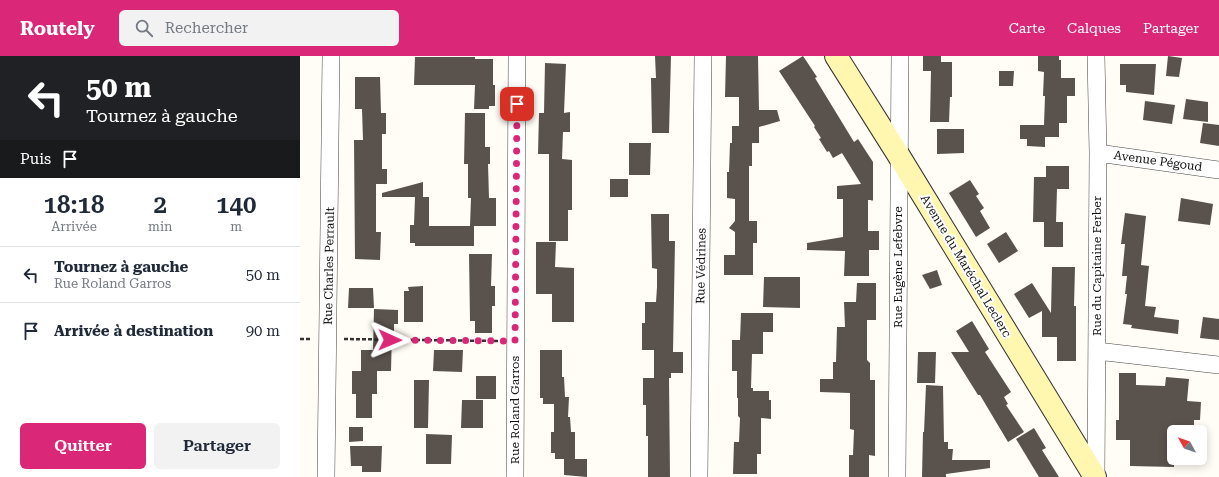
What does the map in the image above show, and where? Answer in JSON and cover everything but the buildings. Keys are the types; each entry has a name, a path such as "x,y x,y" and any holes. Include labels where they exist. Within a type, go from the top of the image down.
{"street":[{"name":"Rue Charles Perrault","path":"326,477 331,56"},
{"name":"Rue Roland Garros","path":"514,477 517,56"},
{"name":"Rue Védrines","path":"699,477 703,56"},
{"name":"Avenue du Maréchal Leclerc","path":"836,56 1096,477"},
{"name":"Rue Eugène Lefebvre","path":"897,477 900,56"},
{"name":"Rue du Capitaine Ferber","path":"1096,56 1098,153 1096,477"},
{"name":"Avenue Pégoud","path":"1098,153 1219,170"},
{"path":"1097,350 1219,365"}],"path":[{"path":"300,339 515,341"}],"route":[{"path":"390,340 515,341 517,104"}]}
